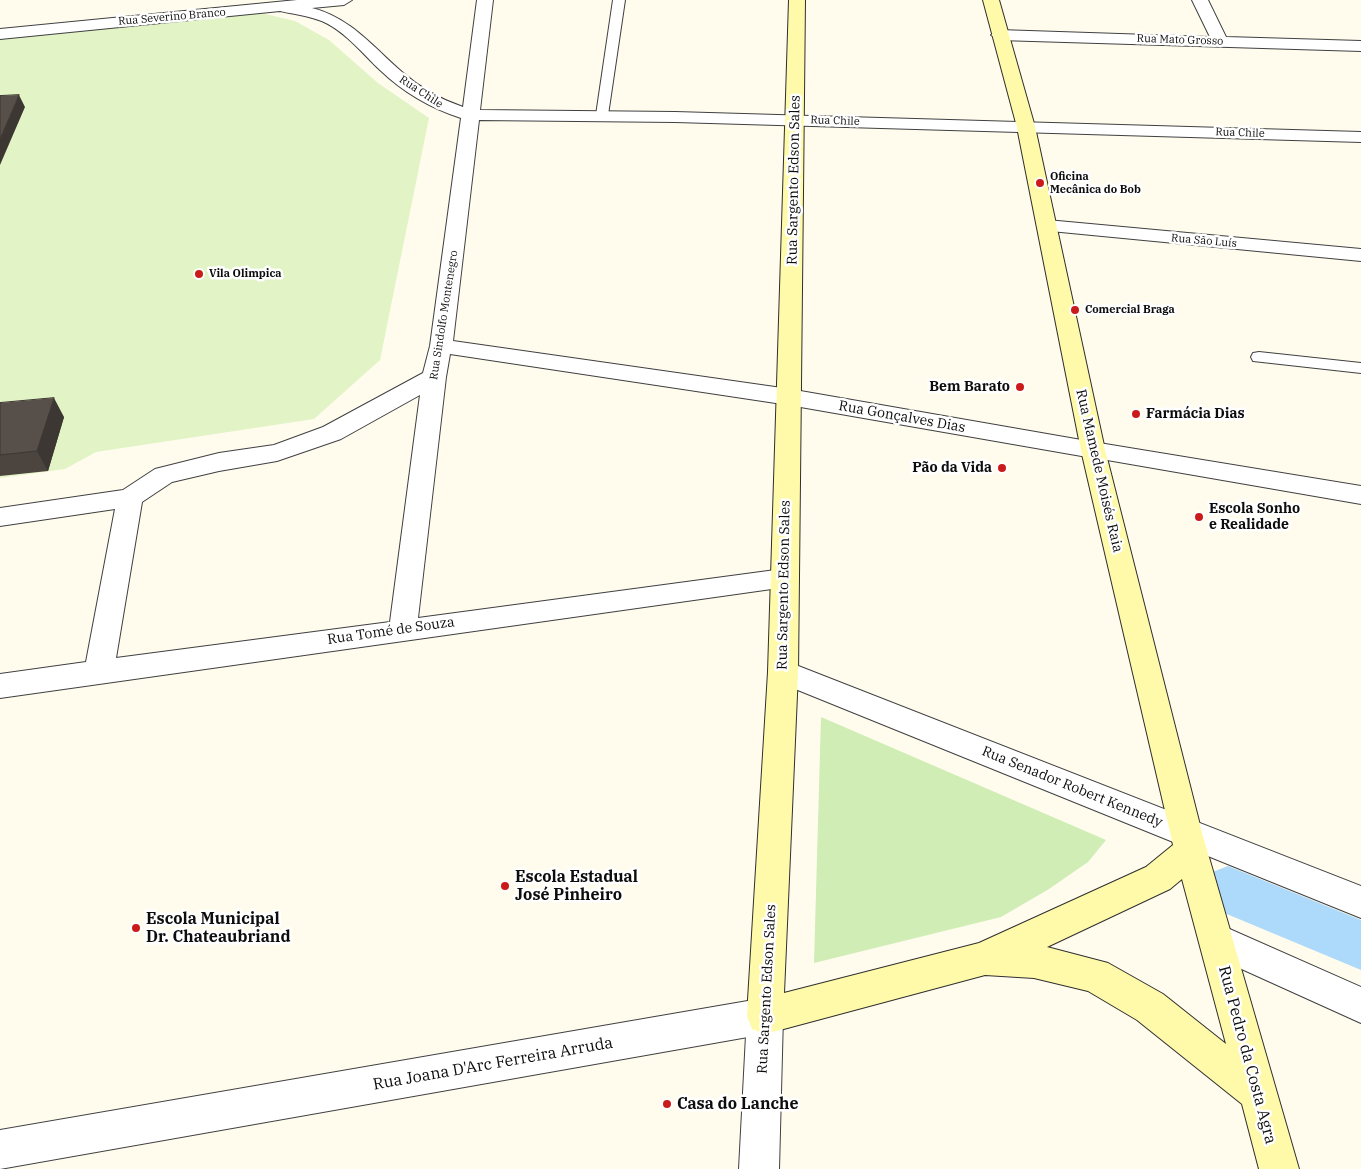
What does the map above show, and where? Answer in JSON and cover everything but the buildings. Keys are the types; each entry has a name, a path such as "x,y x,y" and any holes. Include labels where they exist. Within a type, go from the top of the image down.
{"main road":[{"name":"Rua Sargento Edson Sales","path":"765,1016 783,672 783,579 796,120 797,0"},
{"name":"Rua Mamede Moisés Raia","path":"991,0 999,35 1026,127 1093,450 1188,842 1216,940"},
{"name":"Rua Joana D'Arc Ferreira Arruda","path":"765,1016 982,959 1158,878 1188,842"},
{"name":"Rua Pedro da Costa Agra","path":"1216,940 1279,1169"},
{"name":"Rua Joana D'Arc Ferreira Arruda","path":"982,959 1034,960 1095,975 1150,1007 1258,1093"}],"street":[{"name":"Rua Severino Branco","path":"0,34 344,0"},
{"name":"Rua Sindolfo Montenegro","path":"403,630 434,376 441,346 485,0"},
{"path":"1200,0 1220,41"},
{"name":"Rua Chile","path":"283,6 312,12 335,22 411,88 445,108 471,115 602,115 1361,137"},
{"name":"Rua Mato Grosso","path":"999,35 1361,46"},
{"name":"Rua São Luís","path":"1048,226 1361,255"},
{"name":"Rua Gonçalves Dias","path":"441,346 789,397 1361,495"},
{"path":"0,517 130,498 164,475 219,462 277,453 332,433 434,376"},
{"path":"99,673 130,498"},
{"name":"Rua Tomé de Souza","path":"0,686 783,579"},
{"name":"Rua Senador Robert Kennedy","path":"783,672 1188,842 1361,902"},
{"path":"1216,940 1361,1005"},
{"name":"Rua Joana D'Arc Ferreira Arruda","path":"0,1150 765,1016"},
{"name":"Rua Sargento Edson Sales","path":"759,1169 765,1016"}],"lane":[{"path":"602,115 619,0"},
{"path":"1259,357 1361,368"}],"green space":[{"name":"Vila Olimpica","path":"257,12 295,21 329,40 378,83 429,118 380,360 314,419 96,452 65,469 0,478 0,37"},
{"path":"821,717 1106,840 1088,862 1049,889 1001,917 814,963"}],"waterway":[{"path":"1228,890 1361,945"}],"place":[{"name":"Oficina Mecânica do Bob","path":"1040,183"},
{"name":"Vila Olimpica","path":"199,274"},
{"name":"Comercial Braga","path":"1075,310"},
{"name":"Bem Barato","path":"1020,387"},
{"name":"Farmácia Dias","path":"1136,414"},
{"name":"Pão da Vida","path":"1002,468"},
{"name":"Escola Sonho e Realidade","path":"1199,517"},
{"name":"Escola Estadual José Pinheiro","path":"505,886"},
{"name":"Escola Municipal Dr. Chateaubriand","path":"136,928"},
{"name":"Casa do Lanche","path":"667,1104"}]}
